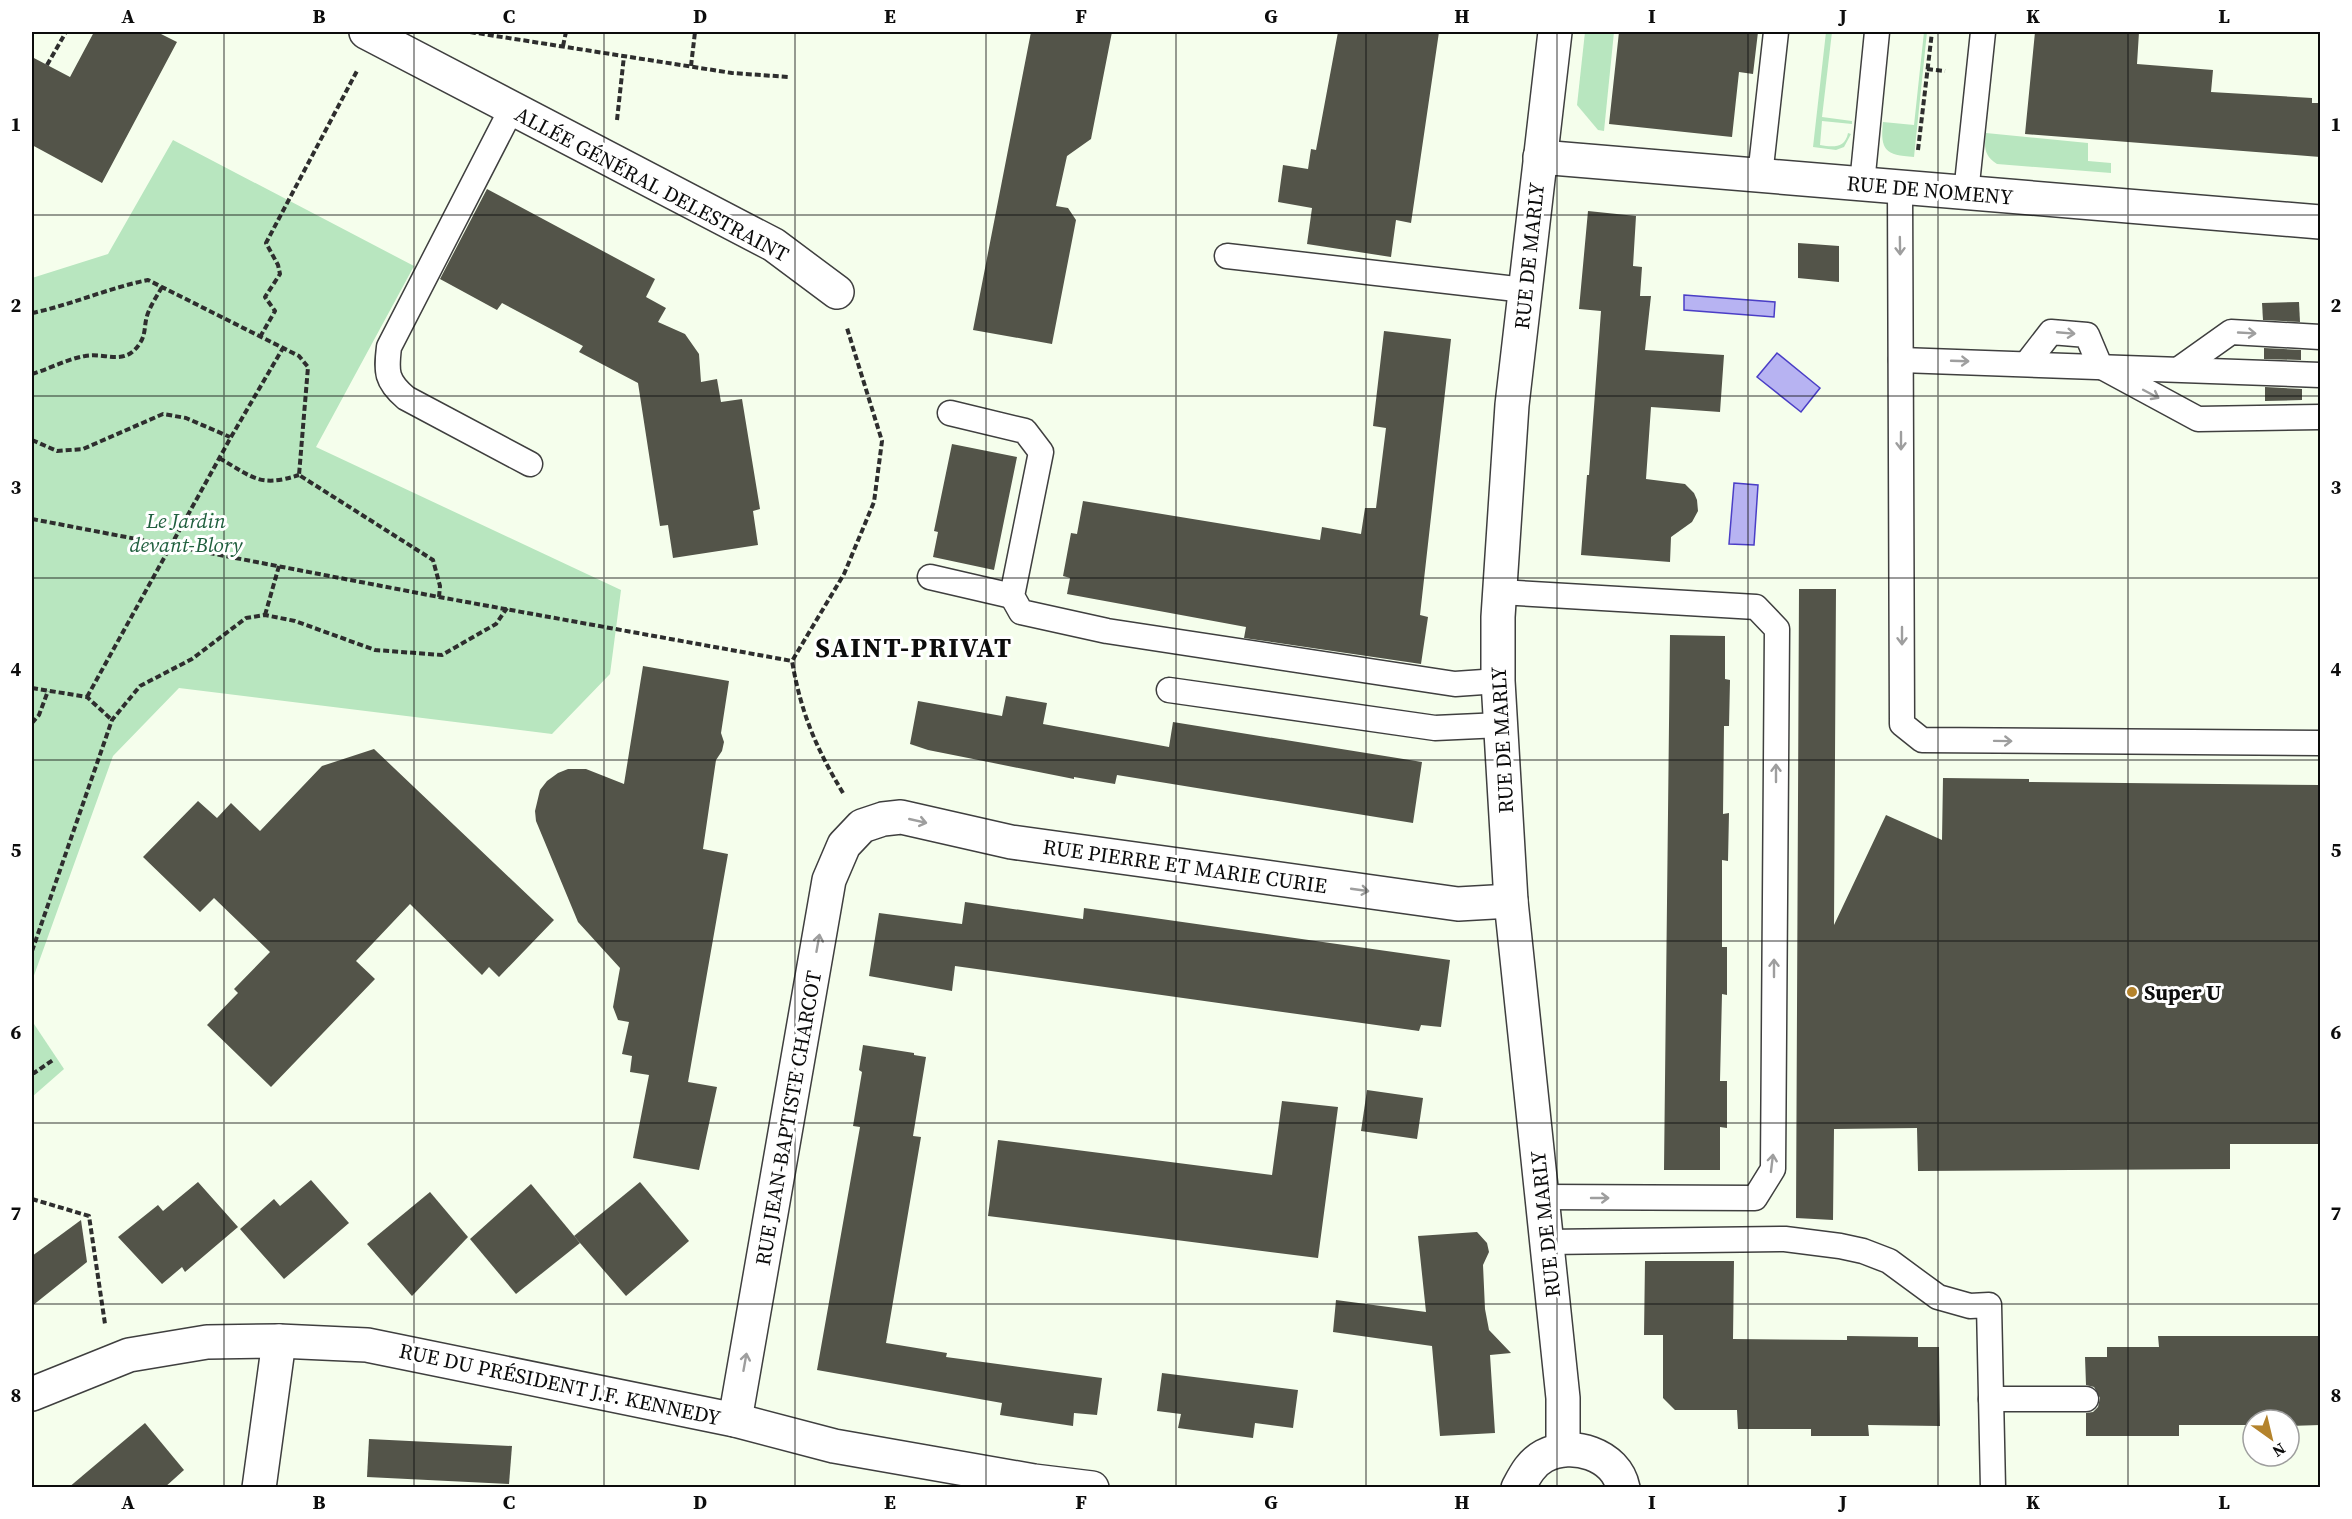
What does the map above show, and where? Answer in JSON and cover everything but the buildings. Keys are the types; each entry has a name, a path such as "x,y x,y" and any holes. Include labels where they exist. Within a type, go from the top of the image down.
{"street":[{"name":"RUE DE MARLY","path":"1549,33 1540,157 1512,405 1500,592 1498,681 1511,901 1563,1398 1563,1449"},
{"name":"ALLÉE GÉNÉRAL DELESTRAINT","path":"370,34 774,245 837,292"},
{"name":"RUE DE NOMENY","path":"1540,157 2320,222"},
{"name":"RUE PIERRE ET MARIE CURIE","path":"862,826 883,819 901,817 1011,842 1253,876 1458,904 1511,901"},
{"name":"RUE JEAN-BAPTISTE CHARCOT","path":"735,1420 829,880 844,845 862,826"},
{"name":"RUE DU PRÉSIDENT J.F. KENNEDY","path":"32,1394 129,1355 207,1342 279,1341 367,1345 735,1420 834,1446 1034,1481 1092,1488"},
{"path":"259,1488 279,1341"},
{"path":"1518,1488 1528,1469 1544,1456 1563,1449 1587,1451 1608,1462 1622,1482 1623,1488"}],"lane":[{"path":"1760,176 1776,32"},
{"path":"1862,184 1877,32"},
{"path":"1966,193 1983,32"},
{"path":"512,108 389,347 386,369 394,388 406,398 530,464"},
{"path":"1907,188 1901,360 1902,724 1922,740 2320,743"},
{"path":"1227,256 1525,290"},
{"path":"2027,363 2051,332 2087,335 2100,366 2198,419 2320,417"},
{"path":"2179,369 2231,332 2320,337"},
{"path":"1901,360 2320,375"},
{"path":"950,413 1025,431 1041,452 1012,596 1022,612 1107,631 1455,684 1498,681"},
{"path":"930,577 1012,596"},
{"path":"1500,592 1756,607 1777,629 1773,1169 1755,1198 1542,1197"},
{"path":"1169,690 1435,728 1500,724"},
{"path":"1547,1242 1785,1239 1863,1251 1889,1261 1938,1297 1970,1306 1989,1305 1993,1488"},
{"path":"1991,1399 2086,1399"}],"path":[{"path":"47,65 66,32"},
{"path":"470,32 732,73 789,77"},
{"path":"563,46 566,32"},
{"path":"691,66 695,32"},
{"path":"1907,188 1932,32"},
{"path":"260,337 275,310 265,297 280,274 278,265 266,243 370,34"},
{"path":"599,154 618,118 624,56"},
{"path":"32,313 56,308 130,283 148,280 298,357 308,367 299,475"},
{"path":"32,374 83,356 96,355 112,359 129,355 139,346 145,334 147,316 162,287"},
{"path":"837,292 882,441 874,502 844,574 792,661 798,694 819,753 862,826"},
{"path":"87,697 169,546 283,348"},
{"path":"32,440 57,451 83,448 162,414 186,418 231,437"},
{"path":"219,458 260,481 278,482 299,475"},
{"path":"299,475 433,560 440,586 439,597"},
{"path":"32,519 439,597 792,661"},
{"path":"265,615 279,566"},
{"path":"32,951 112,720 140,686 192,659 246,618 265,615 296,621 375,650 442,655 496,624 507,608"},
{"path":"32,688 87,697 112,720"},
{"path":"32,723 39,715 48,691"},
{"path":"32,1073 53,1060"},
{"path":"32,1199 89,1216 107,1331 123,1328 129,1355"}],"green space":[{"path":"1585,32 1614,32 1604,131 1598,130 1577,105"},
{"path":"1826,32 1832,32 1822,117 1852,121 1852,124 1822,121 1820,145 1837,146 1844,142 1848,133 1851,134 1844,147 1836,150 1813,147"},
{"path":"1924,32 1927,32 1914,157 1896,155 1884,145 1883,122 1914,125"},
{"path":"1986,133 2088,143 2088,161 2111,163 2111,173 1997,164 1986,151"},
{"name":"Le Jardin devant-Blory","path":"173,140 414,266 316,447 621,590 610,674 552,734 179,688 113,756 32,981 32,278 108,254"},
{"path":"32,1021 64,1069 32,1097"}],"shaded area":[{"path":"1684,295 1775,302 1774,317 1684,310"},
{"path":"1777,353 1820,388 1801,412 1757,377"},
{"path":"1734,483 1758,485 1754,545 1729,544"}],"place":[{"name":"Super U","path":"2132,992"}],"district":[{"name":"SAINT-PRIVAT","path":"914,647"}]}
